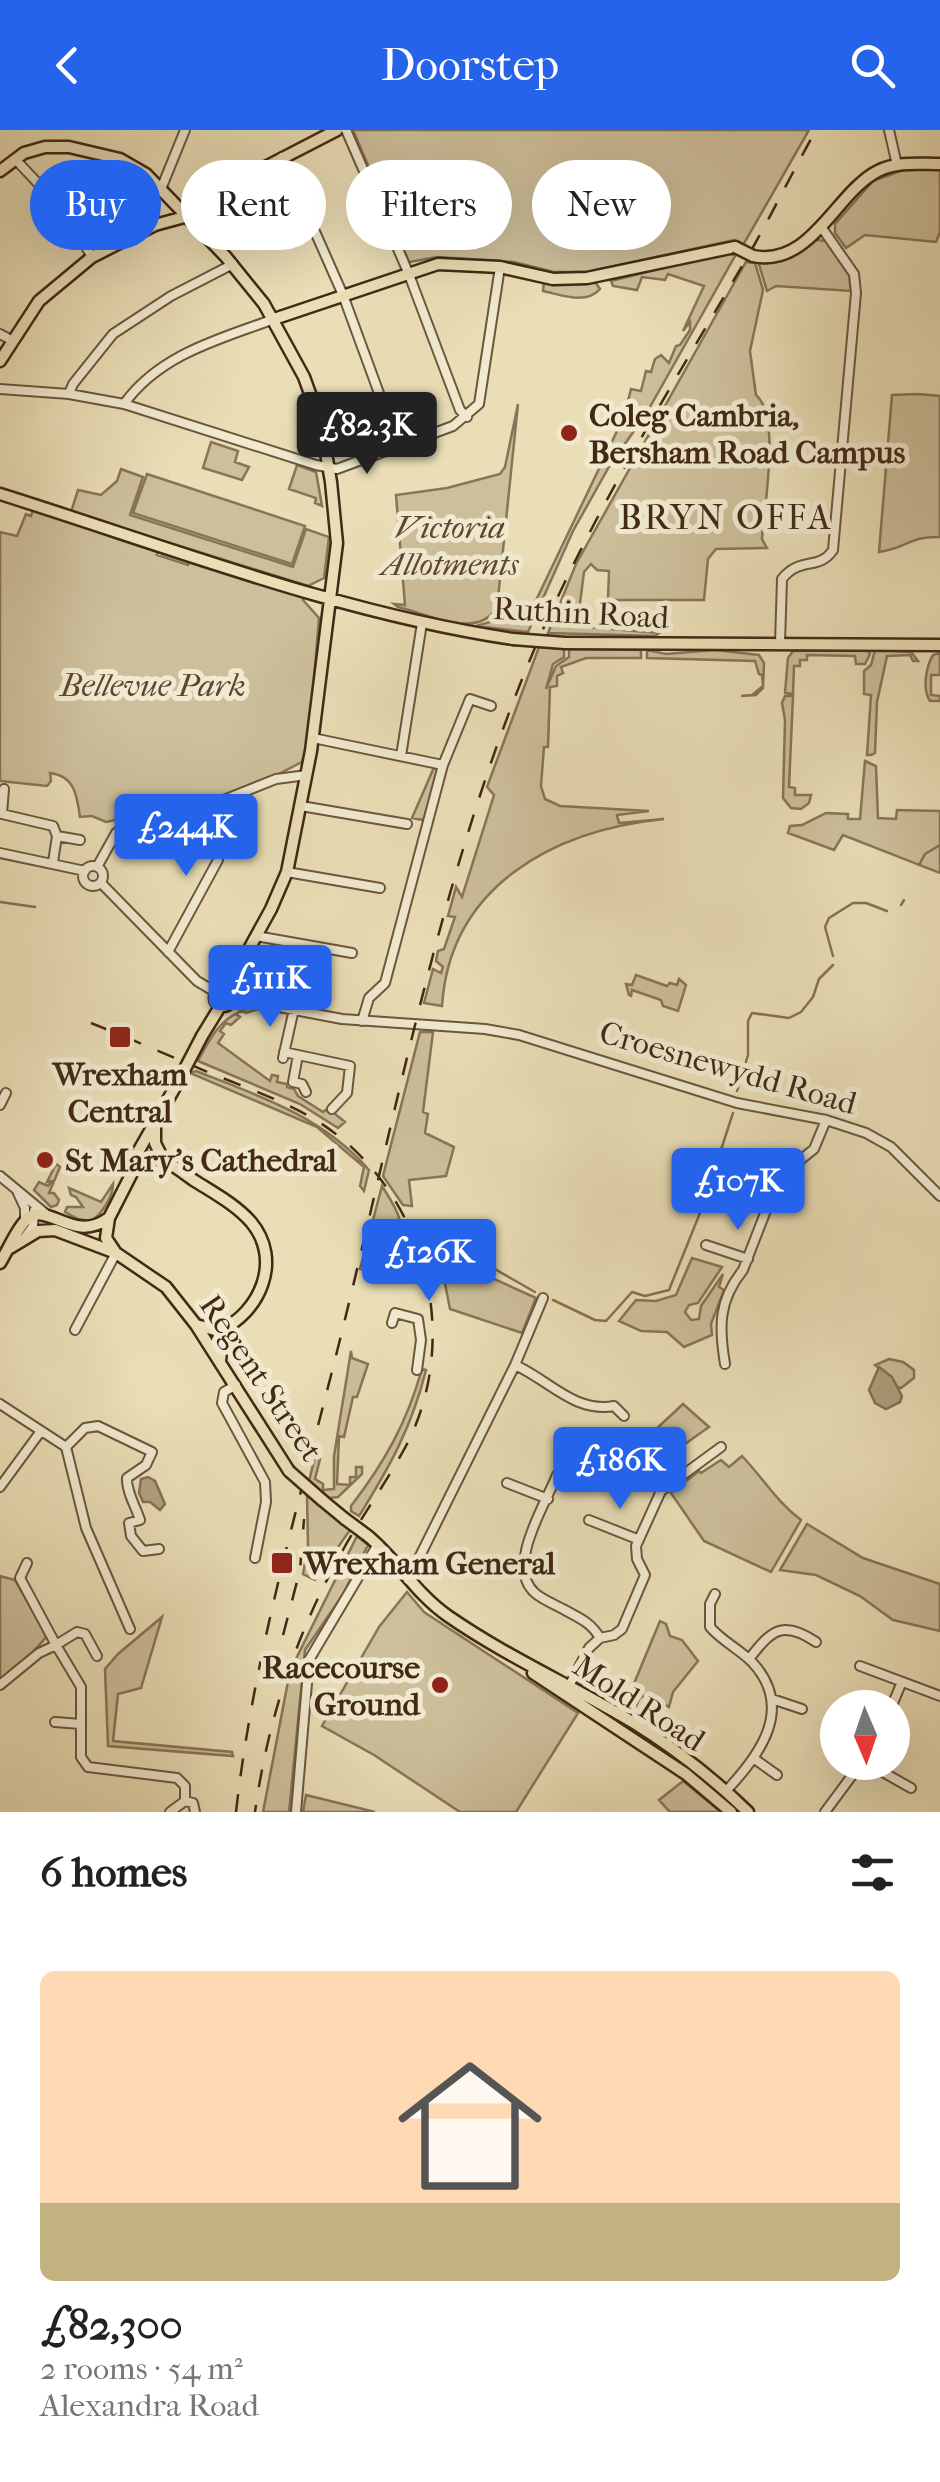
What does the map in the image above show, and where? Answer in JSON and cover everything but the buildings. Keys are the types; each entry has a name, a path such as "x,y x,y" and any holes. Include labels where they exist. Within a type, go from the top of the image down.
{"main road":[{"path":"276,160 337,130"},
{"path":"0,171 15,159 44,147 84,150 114,160"},
{"path":"274,319 438,264 500,267 553,279 587,278 735,246 767,258 782,254 822,228 868,177 897,165 940,164"},
{"path":"161,189 181,209"},
{"path":"0,361 39,301 92,257 155,225 181,218"},
{"path":"136,1168 138,1152 224,997 287,872 313,738 337,543 321,424 304,376 274,319 220,250"},
{"name":"Ruthin Road","path":"0,494 328,598 422,623 513,639 565,643 940,645"},
{"path":"155,1125 155,1143 163,1160"},
{"path":"116,1253 106,1238 109,1218 136,1168 147,1158 163,1160 251,1222 264,1246 264,1277 258,1298 222,1341 220,1361"},
{"path":"0,1263 36,1216 89,1228 109,1218"},
{"path":"68,1225 77,1236"},
{"path":"10,1248 25,1236 47,1229 77,1236"},
{"name":"Regent Street","path":"77,1236 116,1253 166,1287 196,1325 289,1471 378,1544 394,1562"},
{"path":"196,1325 215,1332 230,1327"},
{"name":"Mold Road","path":"394,1562 420,1594 452,1619 568,1685 748,1812"},
{"name":"Mold Road","path":"722,1795 731,1812"}],"street":[{"path":"346,130 408,272 460,410 467,417"},
{"path":"889,130 897,165"},
{"path":"161,189 182,131"},
{"path":"282,157 343,295 398,445"},
{"path":"15,159 66,214 92,257"},
{"path":"780,643 782,579 796,565 828,558 840,490 856,293 854,274 822,228"},
{"path":"69,394 72,384 113,334 171,296 233,264"},
{"path":"0,389 69,394 124,404 337,469 453,426 480,404 500,267"},
{"path":"124,404 162,366 185,352 274,319"},
{"path":"0,334 13,341"},
{"path":"402,756 422,623"},
{"path":"362,1021 369,998 386,983 443,765 470,699 490,706"},
{"path":"313,738 443,765"},
{"path":"0,854 85,871 96,866 124,826 211,805 276,780 307,775"},
{"path":"4,788 2,814 53,826 57,836 52,862"},
{"path":"168,952 218,860 220,840 211,805"},
{"path":"301,806 426,827"},
{"path":"57,836 80,840"},
{"path":"96,866 103,874 101,883"},
{"path":"85,871 83,877 88,885 101,883"},
{"path":"287,872 380,888"},
{"path":"101,883 197,980 224,997"},
{"path":"256,936 352,953"},
{"name":"Croesnewydd Road","path":"224,997 362,1021 484,1029 539,1040 727,1100 826,1120 880,1139 940,1196"},
{"path":"294,1009 284,1055 350,1066 347,1092 332,1110"},
{"path":"298,1055 293,1082 302,1084 306,1092"},
{"path":"280,1074 294,1076"},
{"path":"0,1105 6,1093"},
{"path":"724,1364 719,1320 734,1281 748,1259 778,1177 814,1149 826,1120"},
{"path":"0,1176 30,1202 36,1216 25,1236"},
{"path":"16,1189 25,1208 36,1216"},
{"path":"706,1245 748,1259"},
{"path":"74,1330 116,1253"},
{"path":"408,1580 515,1365 543,1298"},
{"path":"392,1323 398,1301"},
{"path":"395,1312 418,1320 417,1370"},
{"path":"515,1365 578,1404 616,1401 624,1416"},
{"path":"236,1386 224,1392 222,1403 265,1482 266,1502 254,1558"},
{"path":"0,1404 66,1448 86,1528 130,1629"},
{"path":"66,1448 85,1428 98,1426 152,1452"},
{"path":"0,1487 41,1431"},
{"path":"158,1440 146,1465 127,1478 126,1485 140,1520 128,1523 131,1536 143,1551 159,1549"},
{"path":"613,1698 609,1688 568,1685 589,1648 600,1638 622,1629 645,1575 637,1559 637,1539 661,1491 721,1447"},
{"path":"557,1475 524,1553 523,1571 527,1584 537,1595 592,1624 600,1638"},
{"path":"507,1483 548,1498"},
{"path":"590,1520 637,1539"},
{"path":"296,1812 309,1660 378,1544"},
{"path":"27,1563 20,1578 81,1687 82,1758 88,1767 163,1775 189,1784 185,1801 170,1812"},
{"path":"714,1594 710,1627 762,1673 772,1699 771,1719 756,1760 722,1795"},
{"path":"749,1658 767,1636 778,1630 802,1633 816,1642"},
{"path":"0,1685 39,1653 77,1632 85,1634 98,1656"},
{"path":"860,1666 940,1696"},
{"path":"898,1690 901,1684"},
{"path":"772,1699 802,1710"},
{"path":"55,1723 82,1724"},
{"path":"756,1760 777,1775"},
{"path":"825,1812 849,1780"},
{"path":"896,1780 911,1788"},
{"path":"185,1801 193,1803 195,1812"}],"green space":[{"path":"353,130 809,130 743,245 734,240 587,272 554,272 514,262 437,257 409,262 404,250 512,250 512,160 366,160"},
{"path":"906,169 940,169 940,232 936,242 865,235 846,248 835,233 835,224 873,181"},
{"path":"816,240 826,241 849,272 851,291 776,286 767,291 758,261 782,259"},
{"path":"727,252 735,256 646,414 610,465 573,531 528,632 476,626 494,621 499,615 516,620 520,609 530,613 617,431 616,413 625,413 631,389 641,391 646,371 651,372 655,359 661,355 669,363 676,346 690,330 690,322 683,331 704,286 668,274 665,280 642,277 637,290 613,286 611,281"},
{"path":"746,262 755,263 763,290 750,351 756,395 768,422 769,463 762,539 767,548 716,549 708,559 704,600 608,600 609,571 597,570 591,564 584,572 577,626 659,633 548,633 576,564"},
{"path":"544,282 595,282 600,289 588,297 573,298 543,291"},
{"path":"892,395 940,396 940,537 921,538 879,552"},
{"name":"Victoria Allotments","path":"518,404 497,608 488,617 464,624 398,607 394,604 405,605 396,495 447,488 500,474 505,467"},
{"path":"211,442 238,451 235,462 249,467 242,480 203,468"},
{"path":"297,465 316,472 322,506 315,503 316,498 289,489"},
{"path":"121,469 143,477 130,515 293,567 306,529 329,537 324,578 308,586 71,512 78,490 101,495 117,481"},
{"path":"147,474 305,526 292,564 133,513"},
{"name":"Bellevue Park","path":"33,510 158,549 157,555 188,565 190,560 304,595 303,600 319,618 309,738 302,762 210,801 106,822 92,816 80,817 73,788 58,775 50,773 47,786 0,781 0,532 17,536 26,514 31,516"},
{"path":"539,647 564,649 564,657 553,664 546,689 556,666 569,657 569,649 641,650 641,658 586,658 561,667 563,673 557,676 557,686 550,687 548,747 544,747 541,786 545,799 560,806 649,811 617,815 619,823 664,819 584,836 515,871 487,897 465,927 449,964 442,1006 424,1003 433,969 441,973 443,967 436,961 455,917 448,916 456,887 462,897 494,795 487,787"},
{"path":"647,650 666,654 715,650 759,655 764,663 763,688 756,695 741,696 752,695 763,686 755,661 647,658"},
{"path":"867,650 870,654 865,664 856,664 855,656 807,655 807,660 800,660 800,666 794,666 793,694 785,693 788,658 793,651"},
{"path":"875,650 911,652 918,661 910,655 887,656 877,702 875,753 867,755 871,695 864,694 864,671 871,665"},
{"path":"940,653 940,675 931,675 931,695 940,696 940,701 930,701 927,672 933,655"},
{"path":"785,696 793,696 789,787 795,788 795,795 811,795 809,803 801,809 791,808 783,798"},
{"path":"865,761 876,766 878,818 896,819 897,810 940,811 940,873 843,835 834,850 788,833 790,826 802,825 826,813 860,819"},
{"path":"435,765 437,771 425,816 423,820 412,818"},
{"path":"636,975 667,986 677,985 679,979 686,985 678,1011 632,990 629,995 626,984 632,985"},
{"path":"257,1006 269,1008 268,1014 258,1009 242,1011"},
{"path":"239,1012 240,1017 231,1025 226,1023 220,1031 224,1034 218,1043 270,1081 272,1075 278,1076 277,1082 287,1084 323,1112 328,1108 345,1122 338,1128 300,1104 198,1061 221,1025"},
{"path":"420,1032 433,1032 423,1112 428,1114 425,1133 454,1147 446,1176 409,1180 412,1206 403,1205 383,1176"},
{"path":"196,1071 289,1110 332,1136 369,1170 364,1191 360,1186 364,1167 317,1127 190,1073"},
{"path":"56,1164 60,1167 49,1193 59,1200 51,1207 34,1190 39,1182 48,1186"},
{"path":"113,1184 106,1204 91,1221 65,1212 67,1207 83,1207 69,1188 101,1202"},
{"path":"382,1186 400,1221 399,1238 383,1274 360,1269"},
{"path":"439,1254 536,1298 522,1333 450,1309"},
{"path":"692,1258 722,1267 698,1303 689,1305 685,1312 691,1320 699,1319 701,1306 723,1274 719,1287 724,1290 711,1324 712,1335 684,1347 667,1332 641,1331 619,1321 636,1300 656,1301 676,1295"},
{"path":"351,1351 352,1358 368,1364 357,1397 353,1397 344,1437 339,1436 337,1484 350,1485 350,1477 356,1477 356,1467 362,1467 362,1474 338,1497 329,1498 309,1481 315,1457 320,1459 315,1479 323,1484 323,1490 334,1489 334,1456"},
{"path":"889,1359 914,1370 914,1378 901,1388 895,1386 891,1377 875,1365"},
{"path":"422,1369 426,1370 407,1429 359,1516 351,1511 351,1506 394,1441"},
{"path":"683,1404 709,1427 654,1466 639,1445"},
{"path":"742,1456 801,1520 771,1572 704,1541 671,1493 699,1471 721,1460 729,1467"},
{"path":"307,1495 350,1530 315,1580 303,1574 308,1547"},
{"path":"807,1524 863,1558 940,1584 940,1631 893,1620 860,1596 816,1575 780,1570"},
{"path":"357,1536 368,1545 342,1596 305,1650 289,1812 263,1812 290,1671"},
{"path":"0,1576 15,1580 47,1636 0,1681"},
{"name":"Racecourse Ground","path":"407,1592 424,1612 578,1713 516,1812 460,1812 322,1726 379,1627"},
{"path":"162,1617 141,1688 118,1694 113,1741 232,1752 233,1756 108,1746 105,1669"},
{"path":"660,1621 666,1624 670,1636 682,1640 698,1661 673,1692 669,1707 647,1694 640,1698 631,1716 617,1703 628,1698"},
{"path":"683,1781 721,1812 670,1812 659,1800"},
{"path":"306,1795 375,1812 303,1812"}],"shaded area":[{"path":"879,1367 892,1377 902,1396 900,1402 886,1409 875,1403 869,1390"},
{"path":"141,1479 155,1481 165,1504 160,1510 143,1502 139,1493"}],"waterway":[{"path":"919,865 925,854 940,845"},
{"path":"901,905 904,900"},
{"path":"0,902 35,907"},
{"path":"833,956 825,927 829,918 853,903 887,911"},
{"path":"737,1091 748,1055 748,1021 752,1013 789,1018 801,1012 813,997 819,979 833,965"},
{"path":"553,1300 595,1320 606,1321 632,1292 645,1296 669,1290 702,1208 733,1113"},
{"path":"425,1238 486,1264 535,1292"}],"railway":[{"path":"236,1812 256,1685 284,1560 429,969 478,800 540,636 588,536 816,130"},
{"path":"91,1023 314,1119 352,1147 383,1182 406,1221 423,1264 431,1309 432,1355 424,1401 407,1444 344,1548 312,1611 276,1709 255,1812"},
{"path":"274,1670 300,1570 304,1519"}],"place":[{"name":"Coleg Cambria, Bersham Road Campus","path":"569,433"},
{"name":"Wrexham Central","path":"120,1037"},
{"name":"St Mary's Cathedral","path":"45,1160"},
{"name":"Wrexham General","path":"282,1563"},
{"name":"Racecourse Ground","path":"440,1685"}],"district":[{"name":"BRYN OFFA","path":"726,517"}]}
